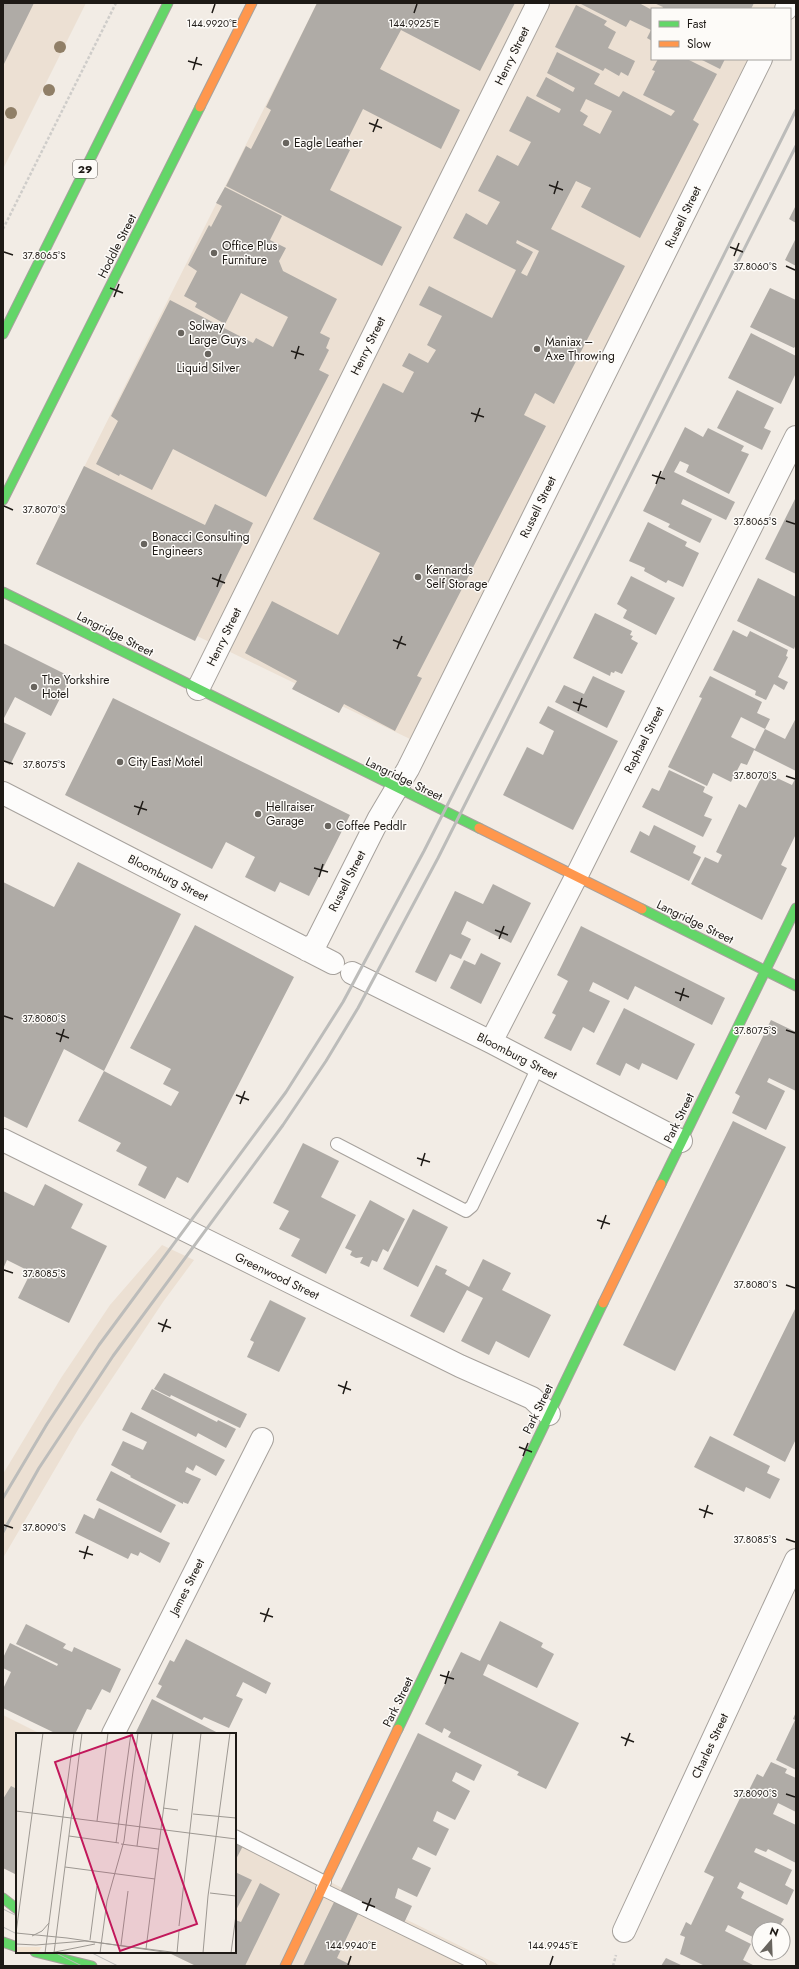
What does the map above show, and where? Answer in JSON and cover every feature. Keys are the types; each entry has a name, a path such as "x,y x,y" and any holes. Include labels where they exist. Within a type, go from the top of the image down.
{"main road":[{"name":"29","path":"3,334 168,3"},
{"name":"Hoddle Street","path":"3,500 252,3"},
{"name":"Langridge Street","path":"3,592 796,986"},
{"name":"Park Street","path":"285,1966 549,1414 796,908"},
{"path":"3,1898 16,1909"},
{"path":"3,1942 16,1947"},
{"path":"39,1953 92,1966"},
{"path":"76,1953 100,1966"}],"street":[{"name":"Henry Street","path":"198,689 538,3"},
{"name":"Russell Street","path":"307,950 316,943 395,788 408,769 761,60"},
{"name":"Raphael Street","path":"491,1042 576,877 796,437"},
{"name":"Bloomburg Street","path":"3,794 342,968 491,1042 681,1141"},
{"name":"Greenwood Street","path":"3,1140 452,1363 532,1398 549,1414"},
{"name":"James Street","path":"114,1733 262,1439"},
{"name":"Charles Street","path":"624,1931 796,1560"}],"lane":[{"path":"337,1144 466,1211 472,1206 538,1067"},
{"path":"236,1837 324,1885 480,1966"}],"path":[{"path":"3,229 116,3"}],"shaded area":[{"path":"3,3 86,3 3,169"},
{"path":"317,3 777,3 774,8 651,8 651,60 749,60 410,739 38,559"},
{"path":"162,1245 194,1260 163,1302 79,1428 3,1558 3,1474 61,1378 110,1305"},
{"path":"3,1715 39,1733 16,1733 16,1874 3,1868"},
{"path":"236,1833 342,1888 501,1966 196,1966 169,1953 236,1953"}],"building":[{"path":"3,3 34,3 3,66"},
{"path":"317,3 515,3 480,71 401,30 380,69 460,110 441,149 363,109 344,147 350,150 330,190 402,227 382,266 226,186 246,146 251,149 271,110 266,107"},
{"path":"579,3 639,3 651,9 651,30 630,20 626,27"},
{"path":"654,3 754,3 752,8 663,7"},
{"path":"576,5 607,21 604,25 616,32 608,48 635,61 628,76 621,72 619,76 605,68 603,71 555,47"},
{"path":"651,30 651,40 647,38"},
{"path":"557,52 600,74 594,84 619,97 623,91 671,116 675,111 643,95 655,71 652,70 657,60 689,60 717,74 693,120 699,124 640,238 581,207 591,188 576,181 551,229 625,266 554,404 535,393 524,415 546,426 417,676 422,678 395,731 344,704 339,713 292,689 297,681 245,653 272,601 338,635 380,553 313,519 383,383 403,393 414,372 402,366 409,353 428,363 436,350 427,345 442,316 419,305 429,286 492,318 516,270 453,238 466,213 487,225 500,202 478,191 497,155 518,166 531,142 509,131 527,96 559,113 561,109 536,96 546,77 573,92 575,88 547,73","holes":["586,99 612,111 600,134 583,125 588,116 580,111","517,240 539,251 527,276 521,273 533,252 516,243"]},
{"path":"702,60 724,60 720,69"},
{"path":"225,187 282,216 270,240 286,248 279,261 283,271 337,299 320,333 330,338 326,348 329,350 319,370 329,375 266,497 173,449 152,490 96,464 118,421 111,416 170,300 253,343 256,338 273,347 288,317 241,293 225,324 195,307 197,303 184,296 197,271 188,265 209,225 211,227 222,206 216,203"},
{"path":"796,205 796,223 789,219"},
{"path":"796,238 796,266 785,260"},
{"path":"770,288 796,300 796,345 794,348 750,327"},
{"path":"751,333 796,356 796,373 781,404 728,378"},
{"path":"737,390 774,408 764,428 771,431 762,450 717,428"},
{"path":"685,427 703,437 708,428 744,446 741,451 749,454 729,494 686,472 689,465 680,461 674,472 735,502 726,520 683,499 681,504 712,519 700,543 668,527 670,524 643,511"},
{"name":"Bonacci Consulting Engineers","path":"84,466 205,525 215,504 253,523 195,641 36,564"},
{"path":"796,497 796,574 765,559"},
{"path":"648,522 687,542 685,546 699,553 683,587 668,580 666,583 644,571 645,568 629,561"},
{"path":"631,576 675,598 656,635 623,618 627,610 617,604"},
{"path":"758,578 796,597 796,644 794,649 737,621"},
{"path":"595,613 632,631 630,635 633,636 631,639 638,643 622,674 615,671 614,673 611,672 610,676 573,658"},
{"path":"733,630 747,637 750,631 788,650 786,656 788,657 778,677 788,682 784,690 774,684 766,700 755,695 756,691 713,670"},
{"name":"The Yorkshire Hotel","path":"3,643 71,677 51,716 15,697 3,720"},
{"path":"593,676 625,691 607,728 555,702 564,685 584,694"},
{"path":"710,676 762,702 757,713 770,719 765,729 785,739 796,718 796,771 754,750 747,765 741,763 731,782 713,773 707,786 668,767 702,698 699,697","holes":["741,717 765,729 755,749 731,737"]},
{"path":"113,698 350,815 309,896 280,882 275,892 245,877 255,857 226,842 212,869 65,795"},
{"path":"548,706 618,741 573,830 503,795 527,747 543,755 554,731 539,723"},
{"path":"3,722 26,733 10,765 3,761"},
{"path":"669,770 705,787 703,792 713,797 704,816 712,819 703,837 642,807 652,788 659,791"},
{"path":"764,772 792,785 796,777 796,834 781,865 787,868 762,920 691,884 705,857 718,863 722,855 716,852 739,804 746,808"},
{"path":"654,825 696,846 693,853 701,857 689,881 630,852 640,831 649,836"},
{"path":"78,862 181,914 104,1071 64,1049 27,1128 3,1116 3,882 54,907"},
{"path":"493,884 531,903 511,943 467,921 461,934 471,939 461,959 450,954 436,982 415,972 455,891 483,904"},
{"path":"195,925 294,977 188,1183 177,1177 165,1199 138,1185 147,1167 116,1151 121,1143 78,1121 104,1071 171,1106 179,1092 163,1084 171,1069 130,1048"},
{"path":"581,926 725,998 712,1025 635,986 628,1000 593,982 589,991 610,1001 594,1033 583,1027 571,1051 544,1038 556,1015 552,1013 568,981 557,975"},
{"path":"481,953 501,963 481,1004 450,988 464,960 475,965"},
{"path":"624,1008 695,1044 677,1080 642,1063 639,1070 626,1063 620,1076 596,1064"},
{"path":"771,1020 796,1032 796,1091 769,1078 767,1082 785,1091 766,1130 732,1113 740,1096 735,1093"},
{"path":"733,1121 786,1147 675,1371 623,1345"},
{"path":"303,1143 339,1161 321,1197 356,1215 326,1274 291,1256 300,1239 279,1229 289,1211 273,1203"},
{"path":"45,1184 83,1204 71,1228 107,1246 69,1323 18,1298 31,1272 7,1260 3,1269 3,1191 34,1206"},
{"path":"370,1200 405,1219 388,1252 383,1249 377,1262 372,1260 369,1267 360,1263 363,1257 356,1258 350,1255 352,1251 345,1248"},
{"path":"413,1209 448,1227 418,1287 383,1269"},
{"path":"483,1259 511,1273 502,1290 551,1315 529,1358 496,1341 489,1355 461,1341 483,1298 467,1290 444,1333 410,1316 436,1265 447,1270 445,1274 469,1287"},
{"path":"270,1300 306,1318 279,1372 247,1357 254,1342 250,1340"},
{"path":"796,1307 796,1439 785,1462 733,1435"},
{"path":"164,1373 247,1414 240,1428 171,1395 170,1397 154,1389"},
{"path":"152,1389 217,1422 218,1420 236,1429 226,1448 198,1433 196,1437 141,1409"},
{"path":"131,1412 225,1460 216,1476 196,1465 193,1471 187,1467 185,1472 201,1479 188,1504 183,1502 183,1504 130,1477 131,1476 111,1465 123,1441 143,1450 147,1442 122,1430"},
{"path":"710,1436 770,1466 767,1473 780,1479 770,1499 746,1487 744,1492 694,1467"},
{"path":"111,1471 176,1505 161,1533 96,1500"},
{"path":"99,1508 170,1543 160,1563 140,1552 138,1556 131,1553 128,1559 75,1533 84,1514 94,1519"},
{"path":"500,1621 543,1643 541,1647 554,1654 537,1688 488,1664 483,1675 579,1723 546,1789 517,1775 519,1772 448,1737 451,1732 444,1728 442,1733 425,1724 461,1652 480,1661"},
{"path":"26,1624 66,1644 63,1648 72,1652 74,1647 121,1669 110,1693 102,1689 91,1710 87,1709 75,1733 55,1733 3,1708 3,1689 11,1672 3,1668 3,1658 10,1643 57,1666 58,1664 16,1644"},
{"path":"186,1639 271,1683 266,1694 243,1682 236,1696 243,1699 229,1728 204,1717 202,1720 156,1697 162,1686 158,1684 170,1660 174,1662"},
{"path":"152,1699 218,1733 135,1733"},
{"path":"796,1712 796,1770 776,1760 795,1720 793,1719"},
{"path":"418,1733 482,1765 474,1781 456,1772 452,1781 470,1791 455,1820 437,1811 433,1821 449,1829 436,1856 418,1847 412,1859 431,1868 417,1897 398,1888 395,1898 412,1906 404,1923 340,1892"},
{"path":"771,1762 787,1769 785,1773 796,1778 796,1812 778,1803 773,1814 796,1825 796,1863 768,1849 766,1852 756,1848 754,1852 792,1870 785,1885 794,1890 787,1905 740,1882 737,1888 744,1892 741,1898 784,1919 783,1921 751,1921 751,1936 728,1925 725,1931 751,1944 743,1960 755,1966 705,1966 680,1954 685,1937 680,1935 686,1922 691,1925 714,1877 704,1872 743,1792 747,1794 757,1774 763,1777"},
{"path":"11,1786 16,1788 16,1874 3,1868 3,1799"},
{"path":"236,1842 243,1846 236,1859"},
{"path":"236,1872 252,1880 236,1910"},
{"path":"260,1883 280,1894 245,1966 196,1966 169,1953 236,1953 236,1920 241,1922"},
{"path":"335,1900 359,1912 337,1958 353,1966 303,1966"},
{"path":"666,1958 683,1966 661,1966"}],"tram line":[{"path":"3,1909 16,1916"},
{"path":"3,1927 16,1934"},
{"path":"56,1953 82,1966"},
{"path":"92,1953 118,1966"}],"railway":[{"path":"3,1498 47,1424 99,1345 286,1092 343,1002 424,851 582,540 796,110"},
{"path":"3,1532 39,1468 113,1356 283,1125 326,1061 358,1008 438,858 796,146"}],"traffic: fast":[{"path":"3,334 168,3"},
{"path":"3,500 200,107"},
{"path":"3,592 479,828"},
{"path":"661,1184 796,908"},
{"path":"642,909 796,986"},
{"path":"398,1729 603,1303"},
{"path":"3,1898 16,1908"},
{"path":"3,1942 16,1947"},
{"path":"39,1953 92,1966"}],"traffic: slow":[{"path":"200,107 252,3"},
{"path":"479,828 642,909"},
{"path":"603,1303 661,1184"},
{"path":"285,1966 398,1729"}],"place":[{"name":"Eagle Leather","path":"286,143"},
{"name":"Office Plus Furniture","path":"214,253"},
{"name":"Solway Large Guys","path":"181,333"},
{"name":"Maniax – Axe Throwing","path":"537,349"},
{"name":"Liquid Silver","path":"208,354"},
{"name":"Bonacci Consulting Engineers","path":"144,544"},
{"name":"Kennards Self Storage","path":"418,577"},
{"name":"The Yorkshire Hotel","path":"34,687"},
{"name":"City East Motel","path":"120,762"},
{"name":"Hellraiser Garage","path":"258,814"},
{"name":"Coffee Peddlr","path":"328,826"}]}
